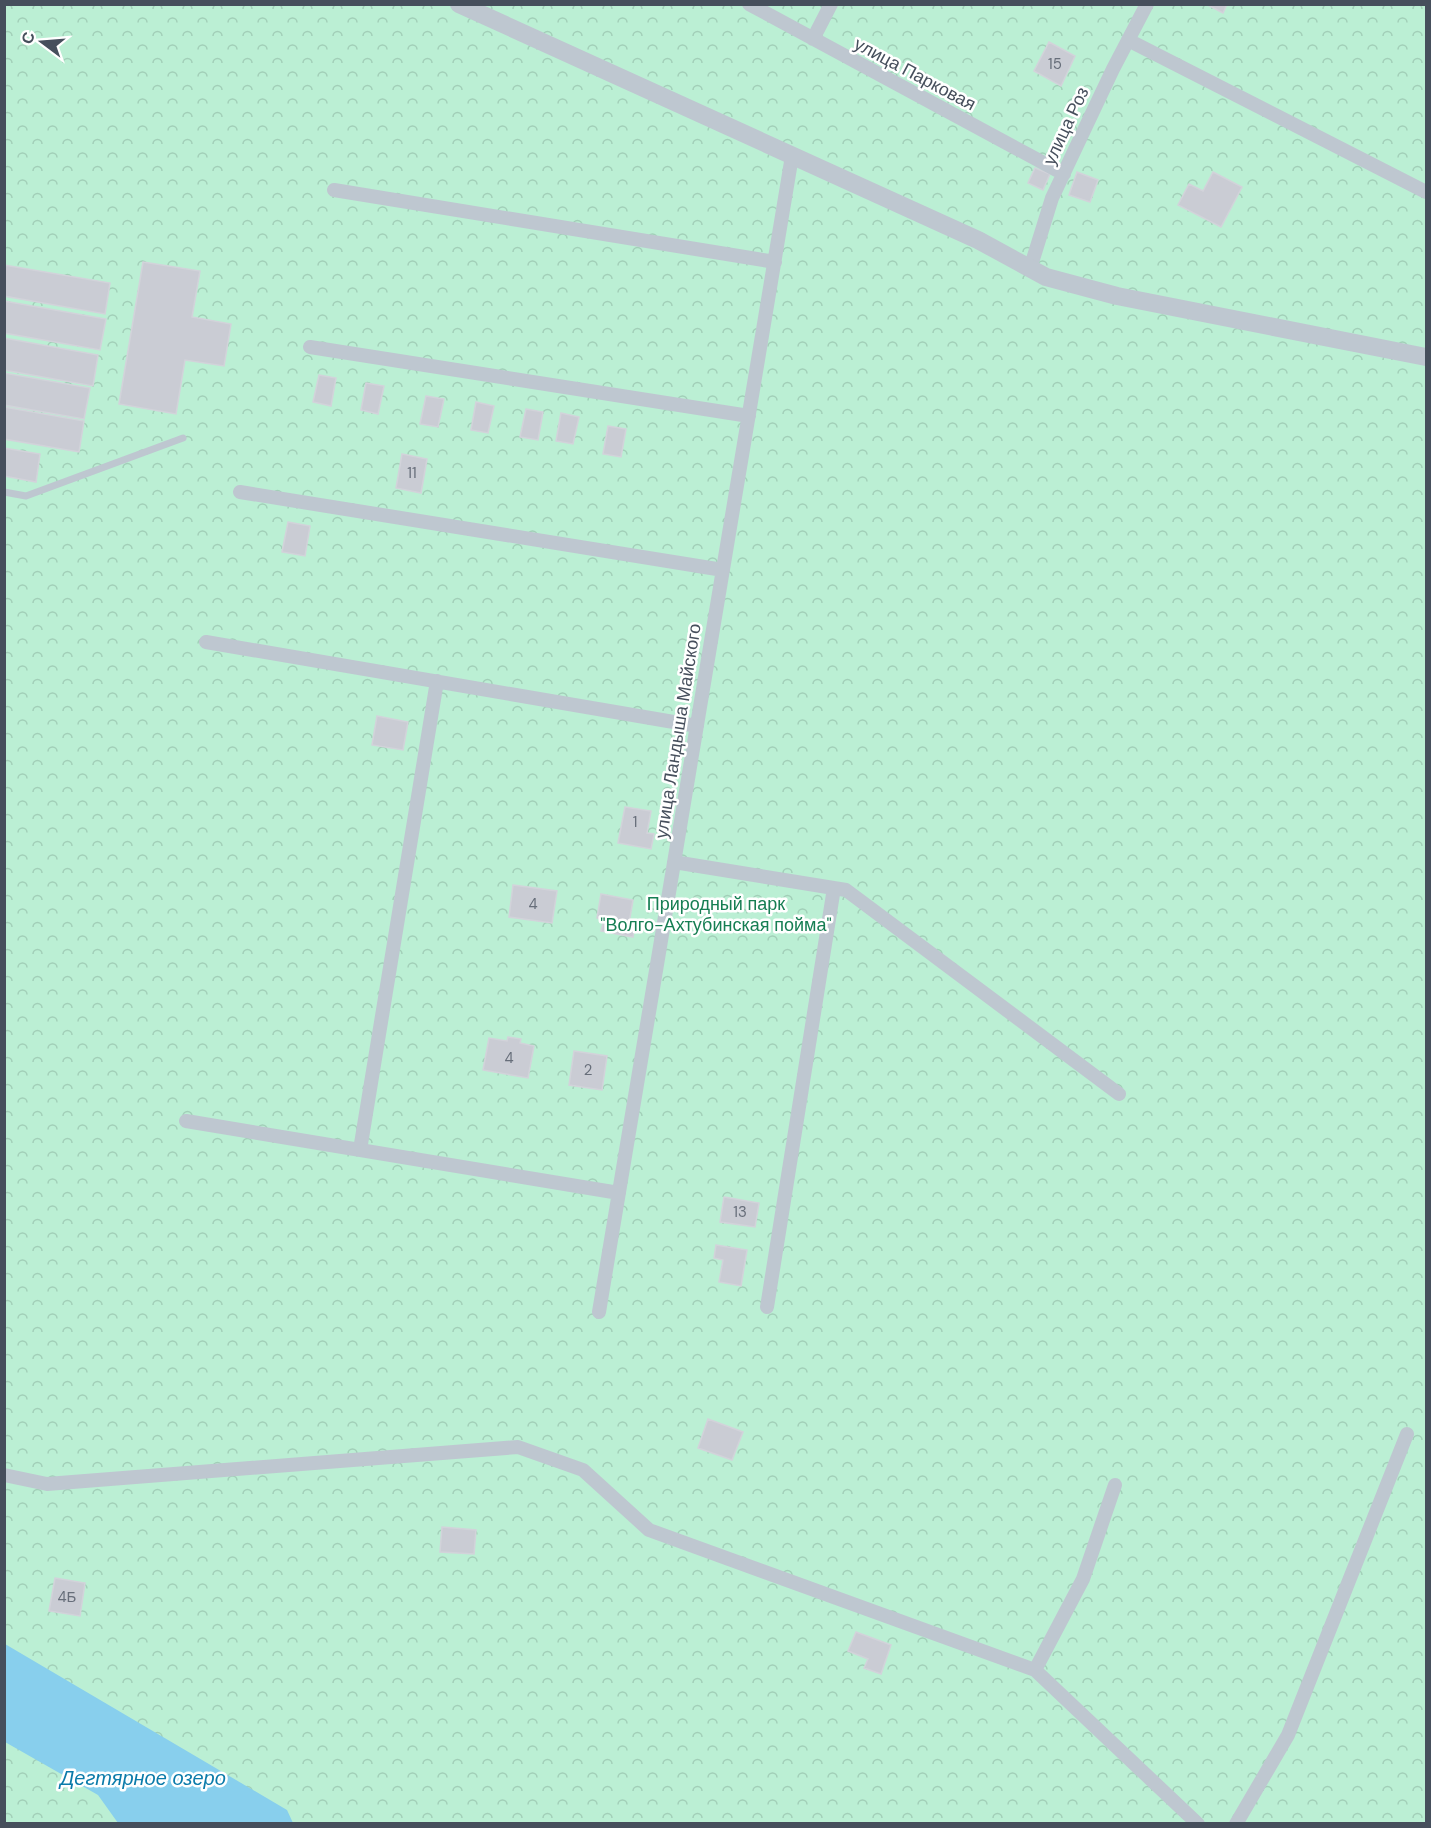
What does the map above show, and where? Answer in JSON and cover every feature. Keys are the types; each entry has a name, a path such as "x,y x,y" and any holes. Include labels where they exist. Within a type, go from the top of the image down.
{"street":[{"path":"459,4 978,240 1046,277 1117,296 1426,357"},
{"name":"улица Парковая","path":"749,4 1064,174"},
{"path":"813,39 831,4"},
{"name":"улица Роз","path":"1030,268 1052,198 1147,4"},
{"path":"1128,40 1426,192"},
{"name":"улица Ландыша Майского","path":"599,1312 792,156"},
{"path":"334,190 775,262"},
{"path":"310,347 749,416"},
{"path":"240,492 723,570"},
{"path":"206,642 697,726"},
{"path":"360,1150 437,681"},
{"path":"674,862 846,890 1119,1094"},
{"path":"767,1307 834,888"},
{"path":"186,1121 619,1193"},
{"path":"1236,1824 1288,1735 1407,1434"},
{"path":"4,1475 47,1484 518,1447 584,1470 649,1530 1035,1670 1198,1824"},
{"path":"1035,1670 1083,1580 1115,1485"}],"lane":[{"path":"4,492 26,496 183,438"}],"green space":[{"name":"Природный парк \"Волго-Ахтубинская пойма\"","path":"5,5 1426,5 1426,1823 5,1824"}],"water":[{"name":"Дегтярное озеро","path":"5,1644 287,1810 293,1823 118,1823 98,1795 5,1742"}],"building":[{"path":"1206,4 1227,4 1223,13"},
{"path":"1049,42 1075,56 1061,86 1034,71"},
{"path":"1035,168 1050,174 1043,190 1028,183"},
{"path":"1077,172 1098,180 1090,202 1069,195"},
{"path":"1213,172 1242,187 1221,227 1178,205 1189,184 1203,191"},
{"path":"143,262 200,271 192,317 231,324 224,366 185,360 176,414 119,404"},
{"path":"4,265 110,283 105,314 4,296"},
{"path":"4,301 106,319 100,350 4,333"},
{"path":"4,338 98,355 93,386 4,370"},
{"path":"4,373 90,388 84,419 4,405"},
{"path":"319,375 336,378 331,406 313,402"},
{"path":"366,383 384,386 378,414 361,410"},
{"path":"426,396 444,399 438,427 420,424"},
{"path":"476,402 494,406 488,433 471,430"},
{"path":"4,407 84,421 79,452 4,439"},
{"path":"526,409 543,412 538,440 520,437"},
{"path":"561,413 579,417 573,444 556,441"},
{"path":"608,426 626,429 621,457 603,454"},
{"path":"4,448 40,454 36,482 4,476"},
{"path":"402,454 427,459 421,493 396,488"},
{"path":"288,522 310,526 305,556 282,552"},
{"path":"377,716 408,722 403,750 372,745"},
{"path":"625,807 651,811 647,833 654,834 651,849 618,843"},
{"path":"513,885 557,891 552,923 509,917"},
{"path":"601,894 633,900 629,923 635,924 633,937 601,931 604,920 597,918"},
{"path":"508,1037 521,1039 520,1043 534,1046 528,1078 483,1070 489,1038 507,1041"},
{"path":"574,1051 607,1056 602,1090 569,1085"},
{"path":"724,1197 759,1203 755,1227 720,1222"},
{"path":"716,1245 747,1250 741,1286 719,1282 723,1260 714,1258"},
{"path":"708,1419 743,1432 732,1460 698,1448"},
{"path":"442,1527 476,1530 474,1554 440,1552"},
{"path":"55,1578 85,1583 80,1616 49,1611"},
{"path":"856,1632 891,1645 881,1674 864,1668 868,1659 848,1651"}]}
